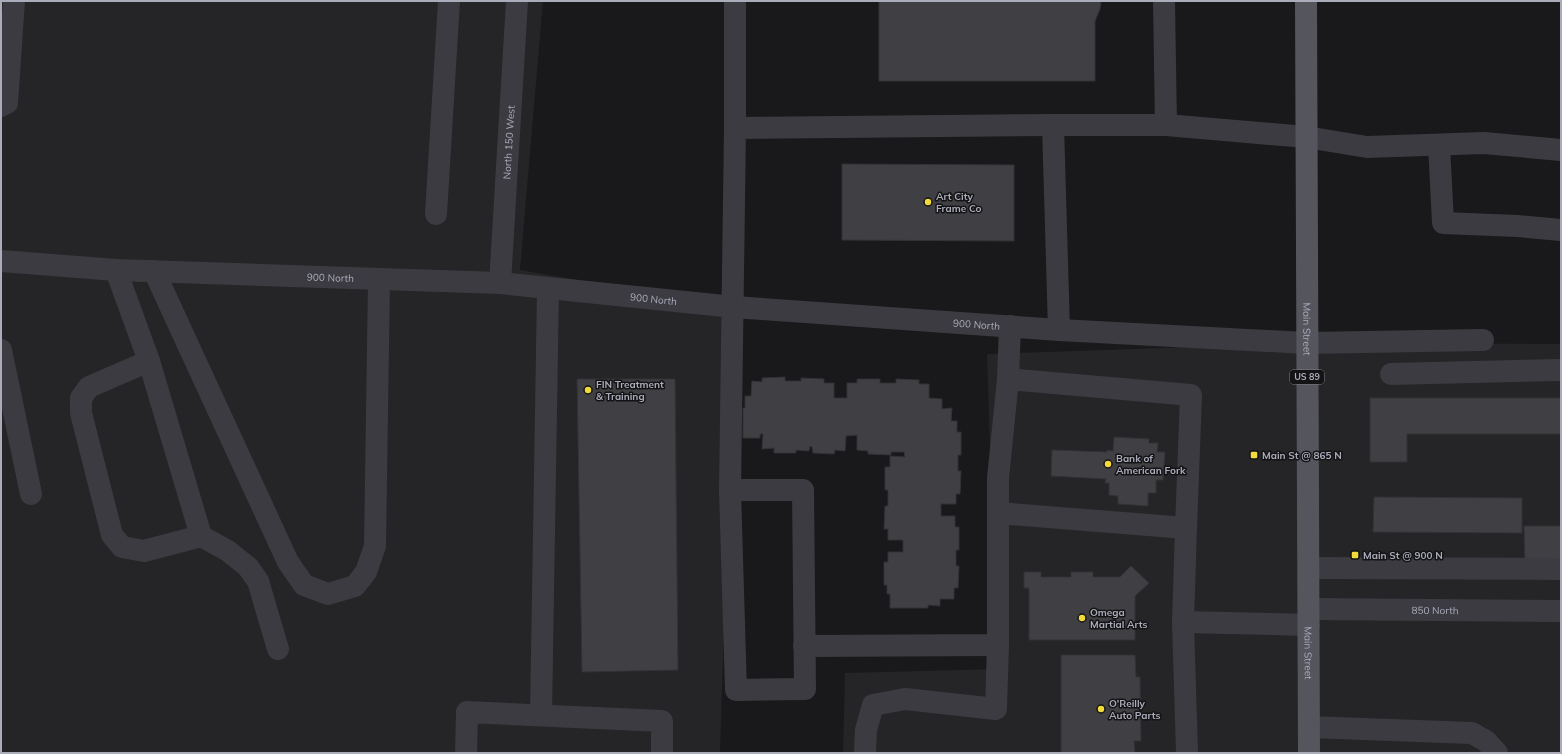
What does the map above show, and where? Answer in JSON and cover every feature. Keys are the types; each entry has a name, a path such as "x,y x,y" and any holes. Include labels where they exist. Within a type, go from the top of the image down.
{"main road":[{"name":"Main Street","path":"1306,1 1306,343 1309,568 1309,753"}],"street":[{"path":"1,106 7,103 14,1"},
{"path":"436,214 449,1"},
{"name":"North 150 West","path":"500,284 517,1"},
{"path":"730,490 802,490 805,689 736,690 730,490 734,308 735,1"},
{"path":"1164,1 1166,125"},
{"path":"1053,125 1059,330"},
{"path":"735,128 1166,125 1306,137 1367,147 1484,143 1561,150"},
{"path":"1439,145 1443,223 1517,226 1561,230"},
{"name":"900 North","path":"1,261 116,270 500,284 734,308 1059,330 1306,343 1483,340"},
{"path":"116,270 149,361 201,536"},
{"path":"154,271 288,562 304,585 328,594 354,586 366,572 375,546 379,280"},
{"path":"542,715 548,289"},
{"path":"864,753 866,730 873,705 905,699 996,709 998,645 998,478 1008,379 1010,326"},
{"path":"1456,340 1456,373"},
{"path":"1,350 31,494"},
{"path":"149,361 89,387 81,398 81,413 112,535 122,547 144,551 201,536 228,551 248,567 258,581 278,649"},
{"path":"1391,374 1561,370"},
{"path":"1008,379 1190,395 1183,622 1187,753"},
{"path":"998,513 1186,528"},
{"path":"1309,568 1561,569"},
{"name":"850 North","path":"1183,622 1309,617 1561,611"},
{"path":"804,646 998,645"},
{"path":"466,753 467,712 662,721 662,753"},
{"path":"1309,727 1472,733 1486,741 1497,753"}],"shaded area":[{"path":"1,1 543,1 520,270 734,307 720,753 1,753"},
{"path":"1306,343 1561,344 1561,753 843,753 845,673 997,669 987,354"}],"building":[{"path":"879,1 1101,1 1100,9 1095,21 1095,81 879,81"},
{"name":"Art City Frame Co","path":"842,164 1014,165 1014,241 842,240"},
{"path":"785,377 785,381 801,381 801,378 824,379 824,383 834,383 834,398 847,398 847,383 857,383 857,379 880,379 880,383 896,383 896,379 919,380 919,384 929,384 929,398 942,399 942,409 952,408 951,421 957,421 957,432 961,432 961,455 958,455 958,471 961,471 960,494 956,494 956,504 941,504 941,516 955,516 955,527 959,527 959,550 956,550 956,566 959,566 958,588 954,588 954,599 940,599 940,606 928,605 928,608 890,608 890,594 887,594 887,585 884,585 884,562 888,562 888,552 903,552 903,540 888,540 888,529 884,529 885,506 888,506 888,490 885,490 885,467 890,467 890,456 905,457 904,452 891,452 891,455 868,454 868,451 857,450 857,435 846,436 845,451 835,450 834,454 813,453 812,447 810,446 809,451 796,450 796,453 774,453 774,448 762,449 763,434 760,434 760,438 743,438 743,408 745,408 745,396 751,396 752,381 762,382 762,378"},
{"path":"577,379 675,379 678,670 582,672"},
{"path":"1370,398 1561,398 1561,434 1407,434 1407,462 1370,462"},
{"name":"Bank of American Fork","path":"1114,437 1149,439 1149,443 1158,443 1157,452 1165,452 1163,480 1156,480 1156,493 1148,493 1148,506 1118,504 1118,496 1109,495 1109,483 1105,483 1106,479 1051,476 1052,450 1113,451"},
{"path":"1374,497 1522,498 1522,533 1373,532"},
{"path":"1524,526 1561,526 1561,563 1525,563"},
{"name":"Omega Martial Arts","path":"1131,566 1149,583 1135,596 1135,640 1029,640 1029,588 1024,588 1024,572 1041,572 1041,577 1071,577 1071,572 1093,572 1093,577 1120,577"},
{"name":"O'Reilly Auto Parts","path":"1061,655 1135,655 1136,677 1140,677 1141,741 1134,741 1135,753 1061,753"}],"place":[{"name":"Art City Frame Co","path":"928,202"},
{"name":"FIN Treatment & Training","path":"588,390"},
{"name":"Main St @ 865 N","path":"1254,455"},
{"name":"Bank of American Fork","path":"1108,464"},
{"name":"Main St @ 900 N","path":"1355,555"},
{"name":"Omega Martial Arts","path":"1082,618"},
{"name":"O'Reilly Auto Parts","path":"1101,709"}]}
